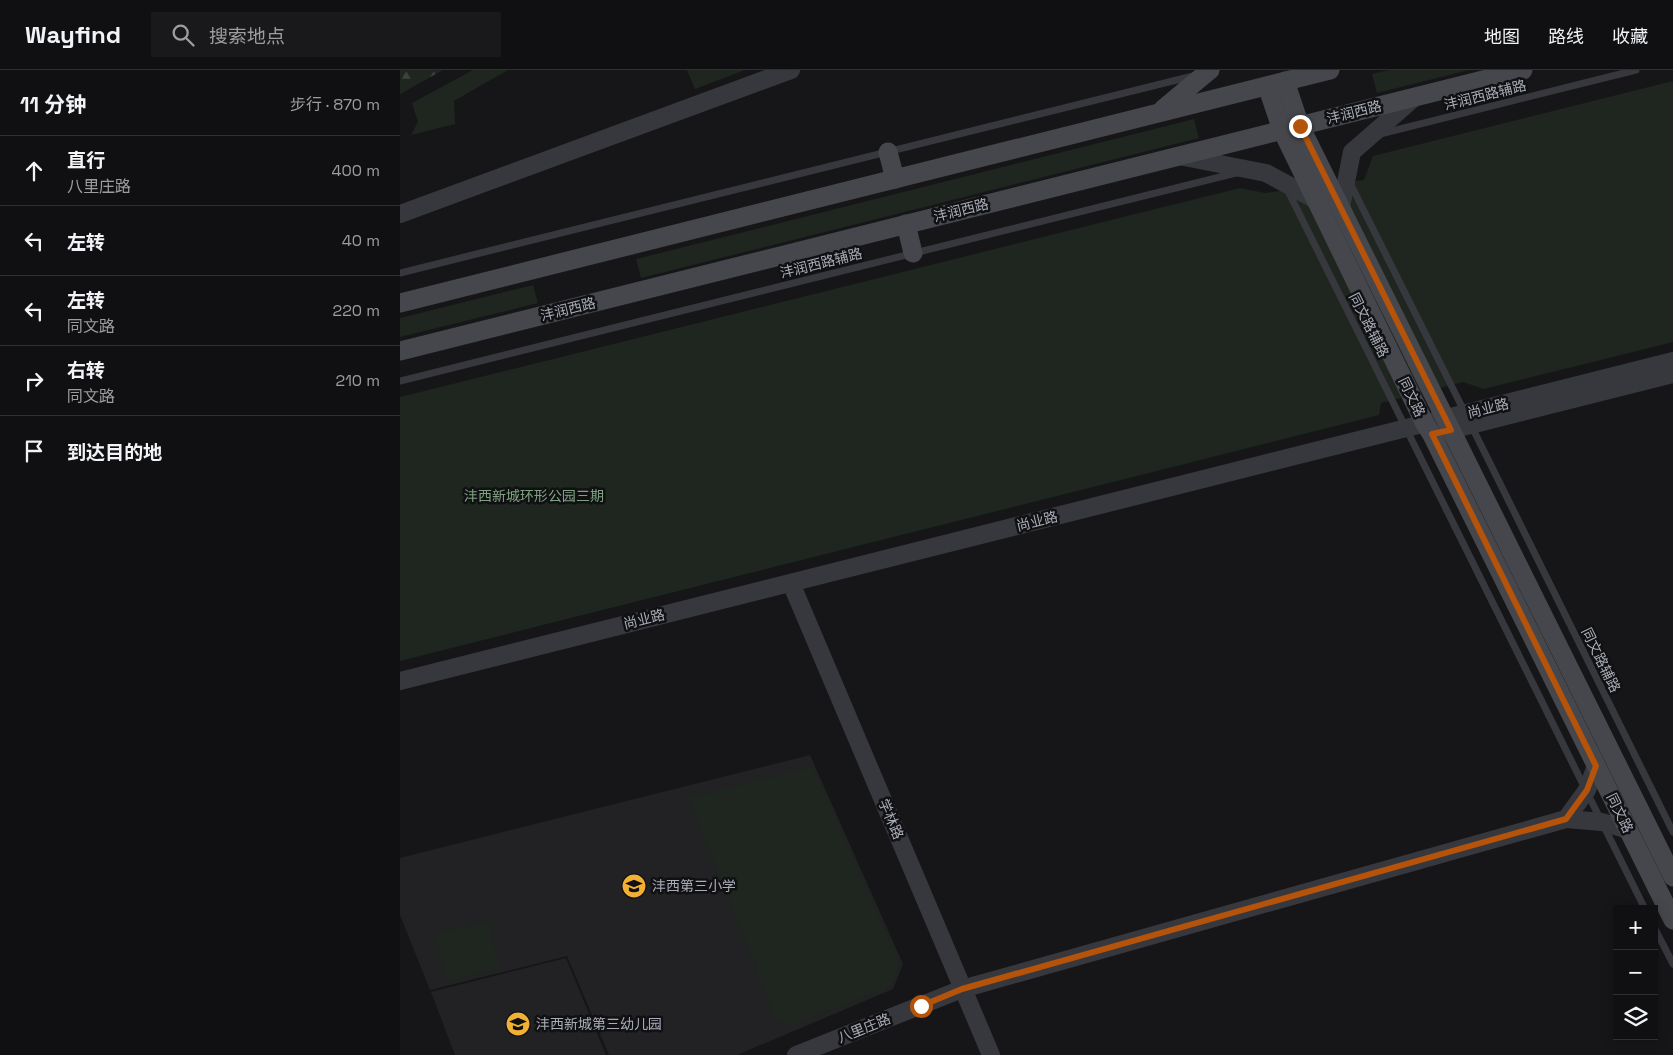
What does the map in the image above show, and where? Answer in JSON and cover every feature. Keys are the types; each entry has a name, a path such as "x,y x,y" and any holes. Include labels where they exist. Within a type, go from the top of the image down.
{"main road":[{"path":"400,303 1330,70"},
{"name":"沣润西路","path":"400,351 1523,70"},
{"path":"1158,113 1209,71"},
{"name":"同文路","path":"1276,84 1300,126 1341,207 1673,877"},
{"name":"同文路","path":"1276,84 1282,130 1673,920"},
{"path":"888,152 895,179"},
{"path":"906,224 913,253"}],"street":[{"path":"400,214 790,70"},
{"path":"1341,207 1352,152 1415,97"},
{"path":"1179,156 1266,174 1316,200"},
{"name":"尚业路","path":"400,681 787,590 1410,434 1673,362"},
{"name":"尚业路","path":"1468,419 1673,374"},
{"name":"尚业路","path":"400,693 787,590"},
{"name":"学林路","path":"787,590 957,991 990,1055"},
{"path":"1566,819 1587,790 1596,766"},
{"path":"1566,819 1602,822 1628,830"},
{"name":"八里庄路","path":"796,1055 957,991 1566,819"},
{"name":"学林路","path":"957,991 978,1055"}],"lane":[{"name":"沣润西路辅路","path":"1370,136 1636,70"},
{"path":"400,273 1209,71"},
{"name":"沣润西路辅路","path":"400,381 1248,170"},
{"name":"同文路辅路","path":"1347,176 1673,832"},
{"name":"同文路辅路","path":"1283,182 1643,905"},
{"path":"1658,934 1673,964"}],"shaded area":[{"name":"沣西第三小学","path":"810,755 903,964 893,989 737,1055 609,1055 567,956 430,990 400,915 400,858"},
{"name":"沣西新城第三幼儿园","path":"566,958 606,1055 455,1055 431,992"}],"green space":[{"path":"400,70 443,70 400,94"},
{"path":"473,70 508,70 454,101 455,124 411,135 418,122 412,103"},
{"path":"687,70 745,70 695,89"},
{"path":"1389,70 1469,70 1377,93 1372,74"},
{"name":"沣西新城环形公园三期","path":"1673,81 1673,342 1484,389 1463,382 1381,403 1379,415 400,661 400,397 1240,188 1265,193 1364,180 1373,156"},
{"path":"1194,119 1199,138 641,278 636,259"},
{"path":"533,285 538,303 400,337 400,318"},
{"path":"813,767 900,964 891,986 789,1026 777,1021 688,798"},
{"path":"488,921 500,968 447,981 435,934"}],"place":[{"name":"沣西第三小学","path":"634,886"},
{"name":"沣西新城第三幼儿园","path":"518,1024"}],"route":[{"path":"921,1006 962,989 1566,819 1587,790 1596,766 1432,434 1451,430 1300,126"}]}
